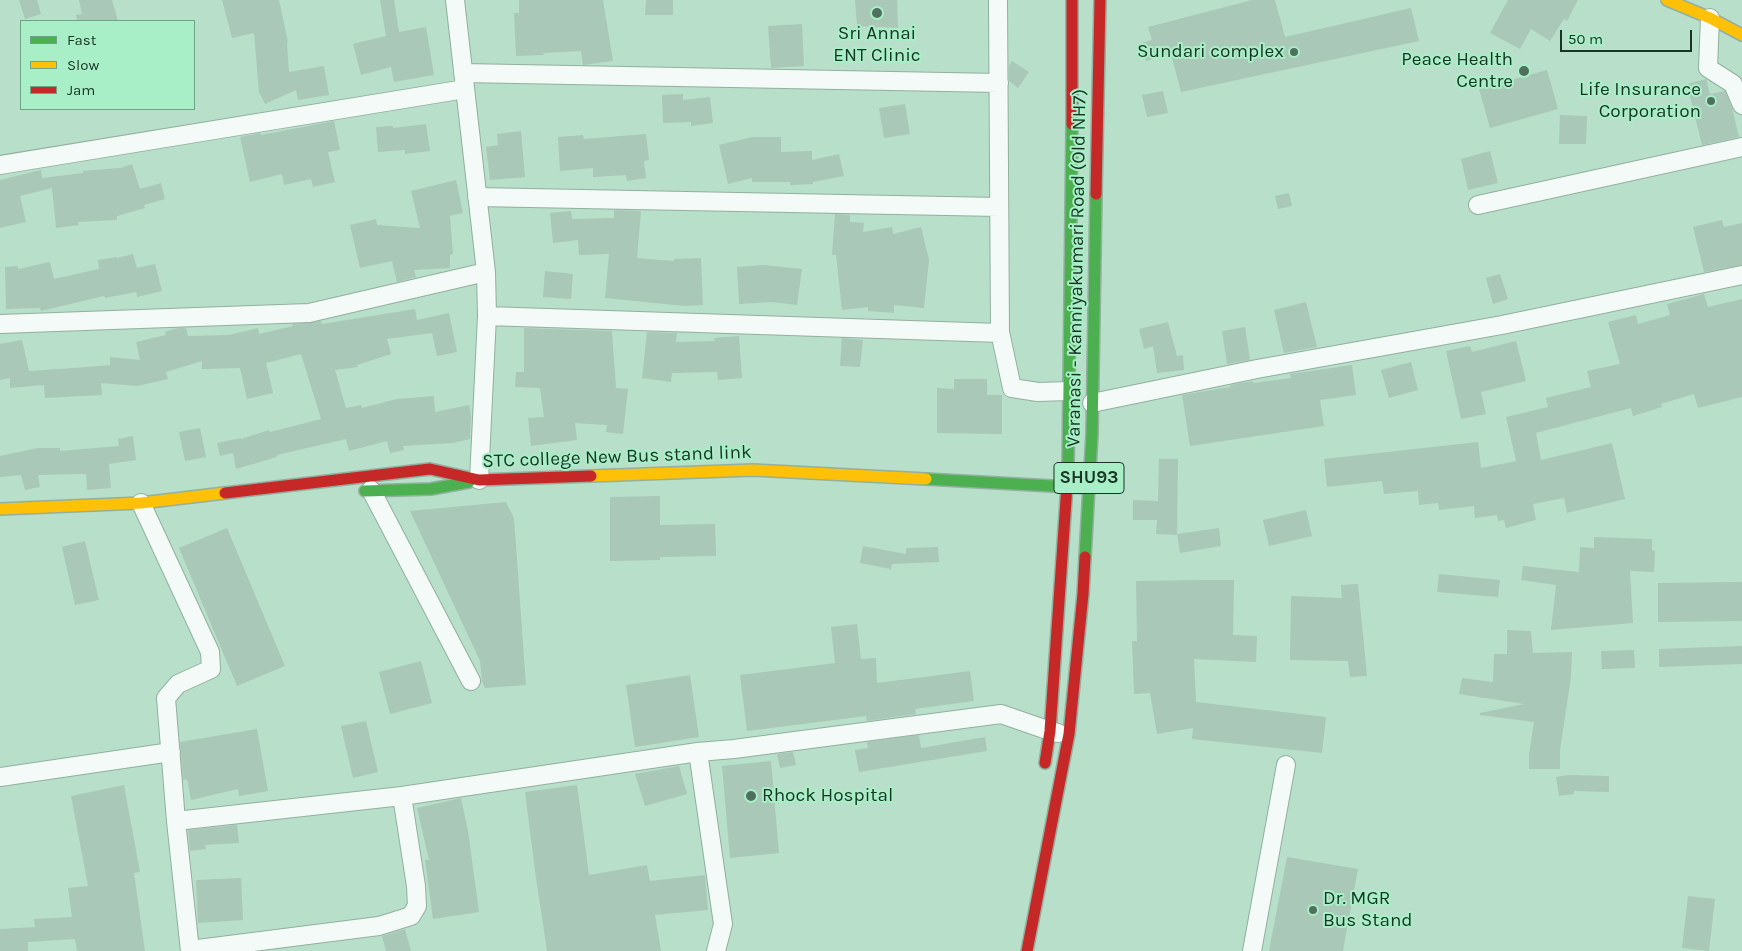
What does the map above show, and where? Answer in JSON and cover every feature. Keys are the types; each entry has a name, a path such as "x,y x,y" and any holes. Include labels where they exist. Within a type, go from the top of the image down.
{"main road":[{"name":"Varanasi - Kanniyakumari Road (Old NH7)","path":"1044,770 1050,732 1068,486 1072,0"},
{"name":"Varanasi - Kanniyakumari Road (Old NH7)","path":"1027,951 1069,734 1084,594 1092,403 1100,0"},
{"path":"1667,0 1742,34"},
{"name":"STC college New Bus stand link","path":"0,509 146,513 430,469 479,480 753,470 1088,488"},
{"path":"351,492 431,489 479,480"}],"street":[{"path":"455,0 486,272 487,316 479,480"},
{"path":"998,0 1000,332 1012,388 1038,392 1069,392"},
{"path":"1710,18 1708,68 1733,84 1742,105"},
{"path":"0,164 464,81 999,84"},
{"path":"1478,205 1742,148"},
{"path":"477,197 999,207"},
{"path":"0,324 309,313 486,272"},
{"path":"1092,403 1256,369 1502,325 1742,275"},
{"path":"487,316 1000,332"},
{"path":"370,490 471,681"},
{"path":"146,513 210,652 211,670 178,684 166,698 176,821 190,950 378,926 411,916 417,906 416,886 402,796"},
{"path":"176,821 402,796 698,752 734,749 1001,714 1050,732 1069,734"},
{"path":"0,777 171,752"},
{"path":"698,752 723,924 716,951"},
{"path":"1252,951 1286,765"}],"building":[{"path":"19,0 37,0 41,14 25,19"},
{"path":"79,0 112,0 118,20 77,20 76,15 82,14"},
{"path":"222,0 279,0 288,42 289,72 324,66 329,95 298,100 296,90 265,104 259,92 254,33 232,38"},
{"path":"380,0 394,0 399,32 426,27 434,75 394,82 391,67 361,75 353,44 386,36"},
{"path":"519,0 603,0 613,61 583,65 581,51 516,56 514,13 519,13"},
{"path":"646,0 673,0 673,15 645,15"},
{"name":"Sri Annai ENT Clinic","path":"855,0 897,0 898,28 857,26"},
{"path":"1252,0 1275,0 1285,37 1411,8 1419,41 1181,92 1171,54 1146,61 1141,43 1152,40 1148,27"},
{"path":"1508,0 1578,0 1567,21 1564,19 1550,41 1531,29 1520,49 1490,33"},
{"path":"802,24 804,66 771,68 768,26"},
{"path":"1012,61 1029,72 1018,88 1009,81 1009,66"},
{"path":"1547,70 1558,109 1490,128 1479,89"},
{"path":"1706,79 1710,94 1725,91 1732,108 1739,137 1702,145 1687,84"},
{"path":"1163,91 1168,113 1147,117 1142,95"},
{"path":"683,94 683,100 710,97 713,123 691,126 691,122 663,123 662,95"},
{"path":"905,104 910,134 884,138 879,108"},
{"path":"1560,115 1587,116 1586,144 1559,144"},
{"path":"334,121 340,150 328,152 335,182 313,187 311,179 284,185 282,174 250,182 240,137 260,133 261,135"},
{"path":"426,124 430,151 405,154 405,150 378,152 376,127 393,126 393,128"},
{"path":"521,131 525,177 490,180 486,147 498,145 497,134"},
{"path":"646,134 649,160 644,161 646,178 627,181 626,175 593,177 593,168 560,171 558,137 583,135 584,139"},
{"path":"752,137 781,137 781,152 812,151 812,160 839,154 844,176 813,182 813,184 790,185 790,182 752,182 752,178 728,184 719,145"},
{"path":"1490,151 1498,183 1468,190 1461,159"},
{"path":"132,164 140,189 161,183 165,199 144,205 145,208 117,216 117,220 78,222 79,225 56,228 52,188 20,196 26,222 0,228 0,180 41,170 42,178 83,173 83,171 120,168"},
{"path":"456,180 463,213 450,216 453,254 450,255 450,268 414,270 416,277 397,282 392,261 360,268 350,225 376,219 377,225 420,228 411,191"},
{"path":"1289,193 1292,206 1278,209 1275,196"},
{"path":"614,210 641,211 637,258 674,261 674,259 701,258 703,305 685,306 605,298 609,254 579,255 578,240 553,243 550,213 571,211 572,219 614,218"},
{"path":"835,214 850,215 850,222 864,223 863,232 892,227 893,234 921,227 929,260 924,308 894,305 894,313 868,311 868,307 842,310 836,255 832,255"},
{"path":"1722,220 1724,227 1742,223 1742,265 1704,272 1693,227"},
{"path":"133,254 137,268 155,264 162,291 137,297 136,292 105,298 104,296 41,311 40,308 6,309 5,267 18,266 18,269 50,262 54,279 99,269 98,260"},
{"path":"764,265 802,269 797,305 772,302 739,304 737,267"},
{"path":"545,271 573,274 571,299 543,297"},
{"path":"1500,274 1508,299 1493,304 1486,278"},
{"path":"1704,294 1708,307 1742,299 1742,397 1698,408 1694,394 1661,404 1662,407 1633,416 1631,408 1536,433 1541,460 1612,443 1625,499 1567,513 1564,498 1533,504 1536,520 1506,528 1504,520 1498,521 1497,515 1475,518 1474,506 1439,510 1438,503 1419,505 1418,491 1384,494 1382,481 1327,487 1324,459 1478,442 1481,468 1516,461 1506,417 1548,407 1546,398 1591,387 1587,371 1620,364 1608,322 1636,315 1638,324 1670,315 1667,304"},
{"path":"1306,302 1317,347 1284,353 1274,310"},
{"path":"415,309 417,320 449,313 457,352 437,356 432,333 387,339 391,354 357,365 358,367 335,370 346,408 361,405 362,408 397,399 434,396 435,412 469,405 471,417 470,439 453,443 403,446 404,450 390,453 387,441 349,451 346,439 277,455 277,457 236,469 233,453 220,456 217,443 321,419 301,354 266,363 273,393 247,399 240,368 202,369 202,361 166,372 168,379 137,386 101,383 102,395 45,398 44,385 10,388 10,378 0,380 0,344 22,340 29,371 74,368 110,365 110,357 140,360 136,342 166,335 165,332 178,328 186,328 188,336 229,335 258,328 259,334 293,326 292,324 321,321 322,324"},
{"path":"1168,322 1177,356 1183,355 1184,370 1157,373 1153,346 1144,349 1139,329"},
{"path":"1245,327 1250,360 1227,364 1222,331"},
{"path":"524,328 612,331 616,388 628,389 623,434 606,432 607,425 575,423 577,440 531,446 528,418 544,417 540,388 515,387 516,372 524,372"},
{"path":"647,332 677,333 676,342 715,341 714,338 739,336 742,378 718,380 717,372 672,373 671,382 642,378"},
{"path":"842,338 863,340 860,367 840,366"},
{"path":"1516,341 1526,381 1481,392 1486,414 1461,419 1446,351 1470,346 1472,352"},
{"path":"1411,362 1418,390 1389,398 1381,370"},
{"path":"1352,365 1356,395 1320,400 1324,426 1190,446 1182,395 1253,381 1253,383 1291,378 1290,374"},
{"path":"954,379 987,379 987,395 1002,395 1002,434 937,433 937,388 954,389"},
{"path":"200,428 206,457 185,461 179,432"},
{"path":"133,436 136,460 109,464 111,488 87,490 86,474 38,475 40,487 25,490 21,475 0,477 0,456 38,448 60,448 60,451 119,446 118,439"},
{"path":"1159,459 1178,459 1177,535 1156,534 1157,520 1133,520 1133,500 1158,501"},
{"path":"660,496 660,525 715,524 716,556 660,557 660,560 610,561 610,497"},
{"path":"506,502 514,518 526,685 485,688 482,681 480,661 410,511"},
{"path":"1306,510 1312,536 1269,546 1263,520"},
{"path":"227,528 285,666 237,686 179,548"},
{"path":"1219,528 1221,546 1180,553 1177,534"},
{"path":"1594,537 1652,539 1652,550 1655,551 1654,572 1630,571 1633,623 1551,630 1556,585 1521,580 1523,566 1579,572 1580,547 1594,548"},
{"path":"85,541 99,600 75,605 62,547"},
{"path":"863,546 906,554 906,548 938,547 939,562 892,564 891,569 860,563"},
{"path":"1439,574 1500,580 1498,597 1437,592"},
{"path":"1234,580 1233,635 1257,636 1256,662 1194,659 1196,702 1326,717 1322,753 1192,739 1193,728 1157,734 1150,693 1134,694 1132,641 1137,641 1136,581"},
{"path":"1742,582 1742,621 1658,622 1658,583"},
{"path":"1358,584 1367,676 1350,677 1348,661 1290,660 1291,596 1342,598 1341,585"},
{"path":"857,624 861,659 876,658 877,683 970,671 974,701 915,709 916,714 867,721 866,716 747,731 740,675 835,663 831,627"},
{"path":"1507,630 1531,631 1533,653 1572,652 1571,677 1560,750 1560,769 1529,769 1529,754 1534,722 1480,715 1480,713 1524,704 1459,694 1462,678 1493,682 1494,654 1507,654"},
{"path":"1742,646 1742,664 1659,667 1659,649"},
{"path":"1634,650 1635,668 1602,669 1601,651"},
{"path":"421,661 432,703 390,714 379,672"},
{"path":"690,675 699,737 635,747 626,685"},
{"path":"366,721 378,772 353,778 341,726"},
{"path":"257,729 268,791 239,796 238,789 191,800 187,779 183,780 180,742"},
{"path":"919,735 921,748 985,737 987,751 859,772 855,750 868,748 867,742"},
{"path":"793,752 796,765 780,768 777,754"},
{"path":"771,761 779,853 730,858 722,766"},
{"path":"679,766 687,794 645,806 635,774"},
{"path":"1568,775 1609,776 1609,792 1574,791 1574,794 1559,796 1556,777"},
{"path":"124,785 140,872 134,873 145,951 77,951 75,939 28,942 28,951 0,951 0,929 35,927 34,919 72,917 68,888 88,886 71,796"},
{"path":"577,785 589,875 647,865 650,881 705,875 708,910 655,915 661,951 547,951 525,792"},
{"path":"461,798 468,831 479,912 433,919 425,860 429,860 417,808"},
{"path":"237,825 239,843 205,845 206,849 190,851 188,830"},
{"name":"Dr. MGR Bus Stand","path":"1287,857 1358,869 1343,951 1269,951"},
{"path":"241,878 243,920 198,923 196,880"},
{"path":"1688,896 1715,899 1709,951 1682,948"},
{"path":"405,929 411,951 386,951 382,936"}],"traffic: fast":[{"path":"1068,471 1072,124"},
{"path":"1085,557 1092,434 1096,194"},
{"path":"926,479 1088,488"},
{"path":"365,491 431,489 469,482"}],"traffic: slow":[{"path":"1667,0 1710,18 1742,35"},
{"path":"591,476 753,470 926,479"},
{"path":"0,509 141,503 225,493"}],"traffic: jam":[{"path":"1072,0 1072,124"},
{"path":"1096,194 1100,0"},
{"path":"225,493 430,469 479,480 591,476"},
{"path":"1045,763 1050,731 1068,471"},
{"path":"1027,951 1069,734 1085,557"}],"place":[{"name":"Sri Annai ENT Clinic","path":"877,13"},
{"name":"Sundari complex","path":"1294,52"},
{"name":"Peace Health Centre","path":"1524,71"},
{"name":"Life Insurance Corporation","path":"1711,101"},
{"name":"Rhock Hospital","path":"751,796"},
{"name":"Dr. MGR Bus Stand","path":"1313,910"}]}
